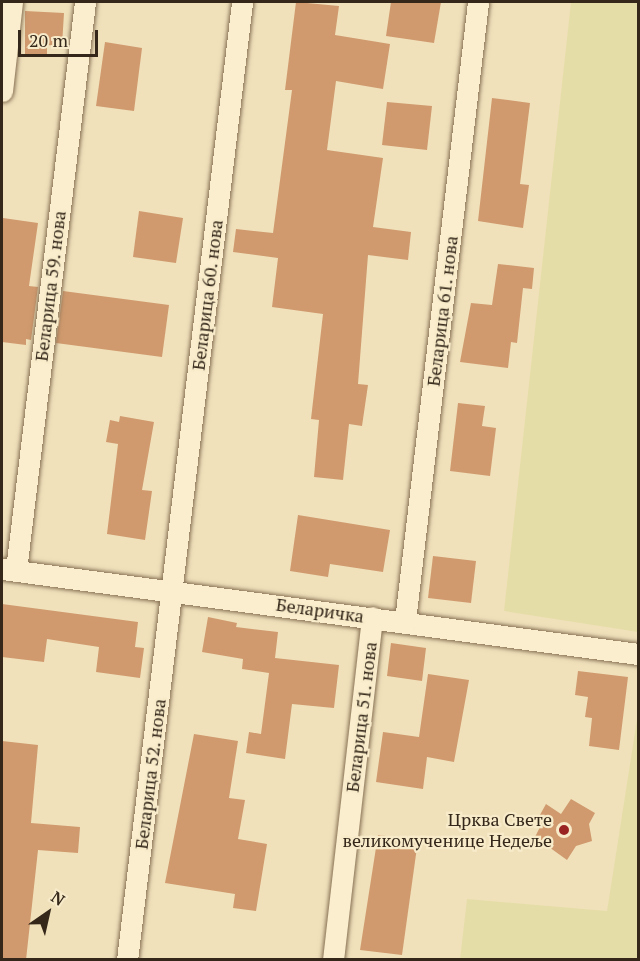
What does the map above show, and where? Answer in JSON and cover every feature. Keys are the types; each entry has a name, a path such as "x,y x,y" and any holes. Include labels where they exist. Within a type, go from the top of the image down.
{"street":[{"path":"2,91 12,2"},
{"name":"Беларица 59. нова","path":"9,570 85,2"},
{"name":"Беларица 60. нова","path":"172,589 242,2"},
{"name":"Беларица 61. нова","path":"405,621 478,2"},
{"name":"Беларичка","path":"9,570 172,589 639,654"},
{"name":"Беларица 52. нова","path":"127,960 172,589"},
{"name":"Беларица 51. нова","path":"333,960 372,617"}],"shaded area":[{"path":"571,2 638,2 638,632 504,611"},
{"path":"638,713 638,959 460,959 467,899 607,911"}],"building":[{"path":"296,2 339,6 335,35 390,44 383,89 336,81 327,150 383,158 373,227 411,232 408,260 368,255 358,384 368,385 362,426 349,424 343,480 314,477 319,420 311,419 323,314 272,307 278,258 233,252 236,229 273,233 292,90 285,90"},
{"path":"391,2 441,2 434,43 386,36"},
{"path":"25,11 64,13 62,46 47,45 47,56 25,54"},
{"path":"105,42 142,48 134,111 96,106"},
{"path":"492,98 530,103 520,184 529,185 523,228 478,221"},
{"path":"387,102 432,106 427,150 382,145"},
{"path":"139,211 183,218 176,263 133,257"},
{"path":"3,218 38,223 29,286 38,287 31,340 26,339 26,345 2,342"},
{"path":"498,264 534,268 532,289 523,288 517,343 511,342 508,368 460,362 471,303 492,305"},
{"path":"63,291 169,305 162,357 56,343"},
{"path":"458,403 485,406 482,426 496,428 490,476 450,471"},
{"path":"120,416 154,422 142,490 152,491 145,540 107,534 118,444 106,442 110,420 119,422"},
{"path":"298,515 390,530 383,572 330,564 328,577 290,571"},
{"path":"433,556 476,561 471,603 428,598"},
{"path":"2,604 138,622 135,647 144,648 140,678 96,672 99,647 47,639 44,662 2,657"},
{"path":"208,617 237,623 236,627 278,632 275,658 339,665 334,708 292,704 285,759 246,753 249,732 261,734 269,673 242,669 243,659 202,652"},
{"path":"391,643 426,648 422,681 387,676"},
{"path":"578,671 628,677 619,750 589,746 592,718 585,717 588,697 575,695"},
{"path":"428,674 469,680 454,762 427,757 423,789 376,782 383,732 419,737"},
{"path":"194,734 238,741 229,798 245,800 238,839 267,844 256,911 233,908 235,894 165,883"},
{"path":"2,741 38,745 31,823 80,827 78,853 38,850 26,960 2,960"},
{"name":"Црква Свете великомученице Недеље","path":"571,799 595,813 589,824 592,841 576,846 567,860 535,837 541,825 536,822 546,804 561,814"},
{"path":"378,835 418,840 402,955 360,950"}],"place":[{"name":"Црква Свете великомученице Недеље","path":"564,830"}]}
